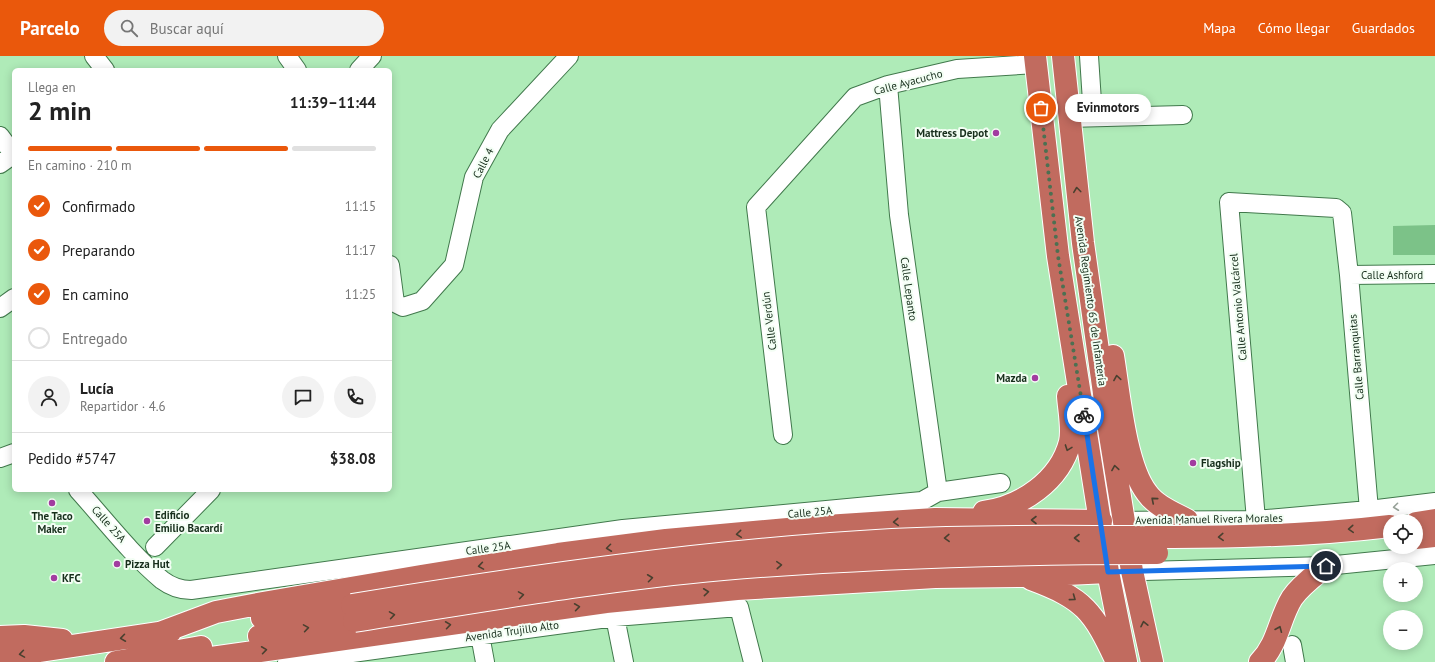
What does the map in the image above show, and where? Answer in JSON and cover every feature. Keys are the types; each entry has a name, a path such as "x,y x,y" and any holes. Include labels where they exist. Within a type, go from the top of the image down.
{"highway":[{"name":"Avenida Regimiento 65 de Infantería","path":"1063,56 1068,118 1083,243 1112,521 1108,572 1126,662"},
{"name":"Avenida Regimiento 65 de Infantería","path":"1036,60 1058,256 1112,521 1132,571 1152,662"},
{"path":"1083,243 1109,326 1123,417 1134,468 1146,493 1158,503 1188,520"},
{"path":"935,520 996,510 1026,499 1046,481 1062,462 1070,442 1070,426 1058,320 1058,256"},
{"path":"157,634 216,612 232,609 558,554 689,538 810,527 935,520 1112,521"},
{"path":"1423,521 1435,520"},
{"path":"116,662 353,613 604,567 749,550 893,540 959,538 1204,538 1383,526"},
{"path":"1423,537 1435,536"},
{"path":"0,657 157,634 722,570 852,559 1034,553 1213,553 1383,541"},
{"path":"1260,662 1269,652 1292,599 1304,584 1326,566"},
{"path":"184,662 606,602 736,588 935,577 1025,576 1108,572"},
{"path":"1025,576 1067,593 1080,603 1092,616 1104,634 1117,662"},
{"path":"0,637 24,636 89,643"}],"street":[{"path":"94,56 103,68"},
{"path":"287,56 296,68"},
{"path":"361,68 372,56"},
{"name":"Calle 4","path":"392,280 395,303 403,307 422,301 454,265 474,177 500,130 569,56"},
{"path":"1089,56 1093,117"},
{"name":"Calle Ayacucho","path":"756,207 855,97 888,85 957,69 1036,60"},
{"name":"Calle Lepanto","path":"888,85 898,215 938,492"},
{"path":"1068,118 1183,115"},
{"path":"0,136 12,152"},
{"path":"0,164 12,156"},
{"name":"Calle Antonio Valcárcel","path":"1256,520 1229,202 1336,208"},
{"name":"Calle Verdún","path":"756,207 783,435"},
{"name":"Calle Barranquitas","path":"1336,208 1342,213 1344,220 1368,510"},
{"name":"Calle Ashford","path":"1349,275 1435,274"},
{"path":"0,308 12,299"},
{"path":"0,458 12,455"},
{"name":"Calle 25A","path":"80,492 140,558 163,580 173,586 191,590 623,529 922,501 938,492 1001,483"},
{"path":"155,546 209,492"},
{"name":"Avenida Manuel Rivera Morales","path":"1112,521 1256,520 1368,510 1435,502"},
{"path":"1108,572 1326,566 1435,555"},
{"name":"Avenida Trujillo Alto","path":"287,662 615,617 739,608 753,662"},
{"path":"615,617 624,662"},
{"path":"480,635 485,662"}],"green space":[{"path":"1435,225 1435,255 1393,255 1393,226"}],"way so far":[{"path":"1041,108 1058,256 1084,415"}],"place":[{"name":"Evinmotors","path":"1041,108"},
{"name":"Mattress Depot","path":"996,133"},
{"name":"Mazda","path":"1035,378"},
{"name":"Flagship","path":"1193,463"},
{"name":"The Taco Maker","path":"52,503"},
{"name":"Edificio Emilio Bacardí","path":"147,521"},
{"name":"Pizza Hut","path":"117,564"},
{"name":"KFC","path":"54,578"}],"route":[{"path":"1084,415 1108,572 1326,566"}]}
